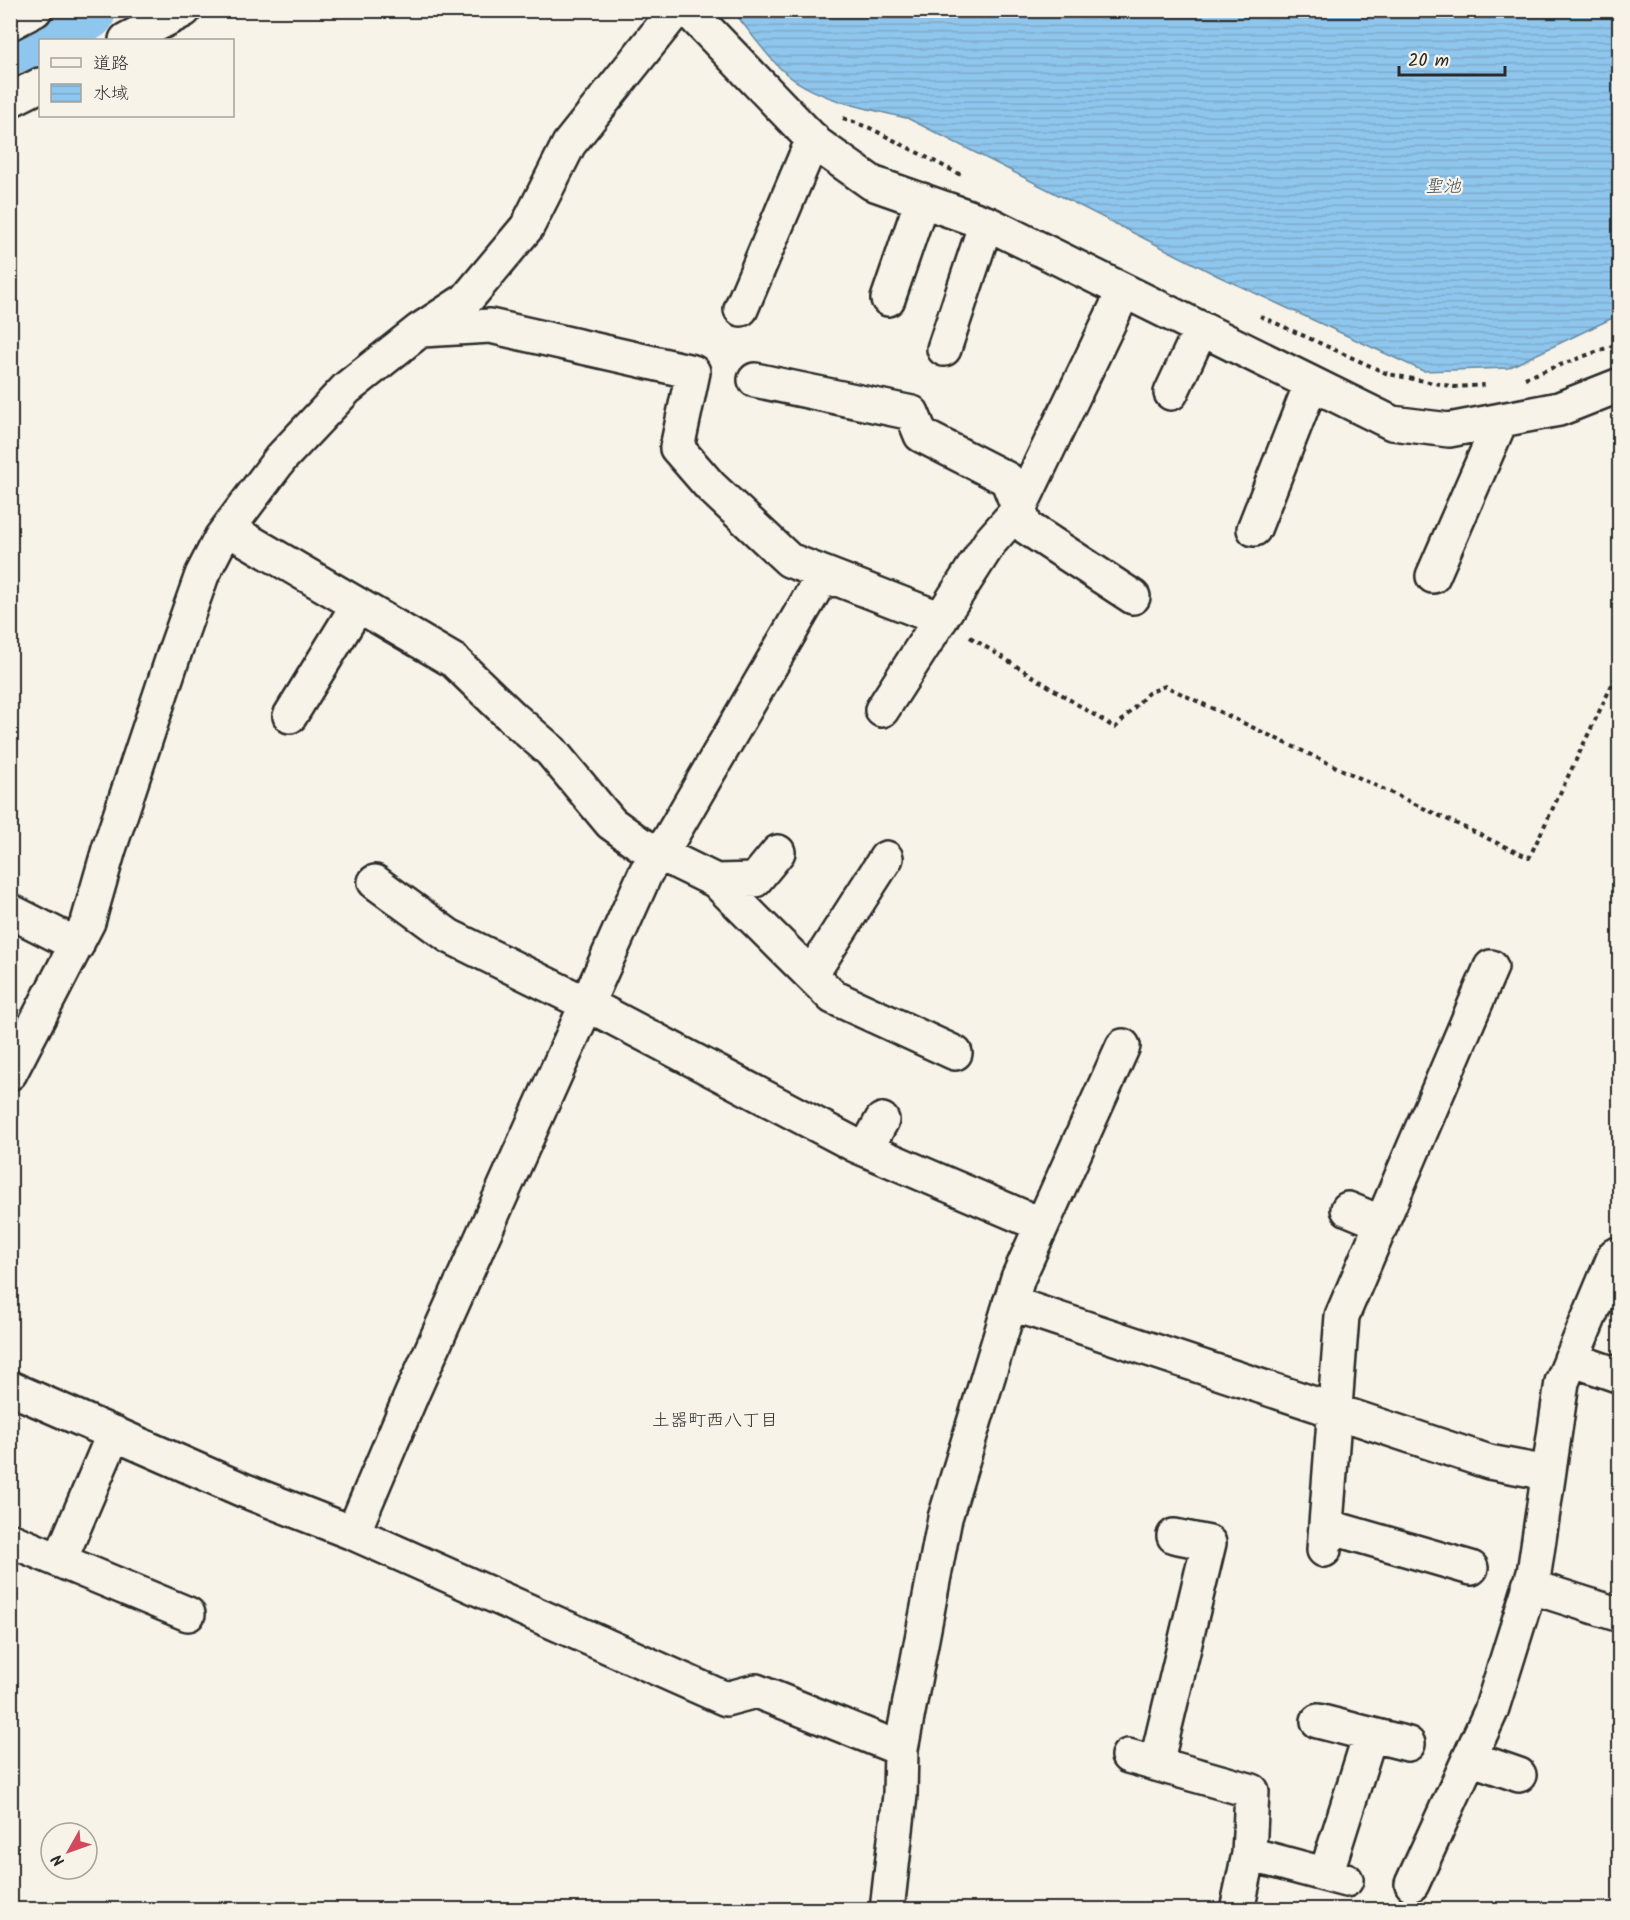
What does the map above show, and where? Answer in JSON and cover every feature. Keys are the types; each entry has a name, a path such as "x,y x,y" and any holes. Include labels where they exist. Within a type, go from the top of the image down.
{"street":[{"path":"10,23 35,10"},
{"path":"128,39 184,10"},
{"path":"10,1073 88,922 109,849 202,575 221,538 281,458 347,388 420,330 466,300 527,227 569,144 675,10"},
{"path":"688,10 813,139 872,183 986,223 1392,423 1449,430 1559,409 1620,385"},
{"path":"10,100 39,86"},
{"path":"741,309 813,139"},
{"path":"888,299 922,200"},
{"path":"944,349 986,223"},
{"path":"882,710 990,542 1019,509 1124,291"},
{"path":"420,330 490,326 693,372 677,448 710,486 789,561 941,619"},
{"path":"1171,393 1201,329"},
{"path":"755,380 912,413 921,435 1007,479 1026,527 1133,597"},
{"path":"1254,529 1311,384"},
{"path":"1433,576 1501,420"},
{"path":"228,529 454,661 551,751 611,822 640,844 716,881 833,997 955,1053"},
{"path":"353,1533 411,1396 646,872 669,840 816,589 825,580 838,579"},
{"path":"290,716 358,605"},
{"path":"716,881 755,880 778,852"},
{"path":"811,975 886,858"},
{"path":"375,882 414,927 449,936 587,1004 866,1149 1041,1225"},
{"path":"10,911 77,945"},
{"path":"1471,1568 1325,1538 1342,1316 1491,967"},
{"path":"887,1910 900,1795 901,1749 945,1518 1018,1278 1123,1046"},
{"path":"866,1149 882,1120"},
{"path":"1348,1209 1382,1223"},
{"path":"1412,1884 1491,1711 1534,1573 1562,1382 1615,1255"},
{"path":"1010,1303 1489,1462 1548,1473"},
{"path":"1571,1359 1620,1376"},
{"path":"10,1388 243,1490 353,1533 726,1699 756,1691 901,1749"},
{"path":"60,1560 114,1433"},
{"path":"1174,1536 1209,1543 1142,1760 1252,1791 1249,1854 1237,1910"},
{"path":"10,1539 188,1614"},
{"path":"1529,1586 1620,1616"},
{"path":"1318,1721 1408,1744"},
{"path":"1249,1854 1336,1877 1370,1735"},
{"path":"1470,1758 1519,1775"}],"path":[{"path":"841,117 870,128 964,176"},
{"path":"1249,311 1388,374 1455,387 1487,385"},
{"path":"1519,380 1620,342"},
{"path":"941,619 1115,728 1148,693 1165,686 1529,858 1620,668"}],"water":[{"name":"聖池","path":"739,11 1619,11 1619,315 1508,368 1423,371 1218,276 907,118 824,96 794,80 770,58 738,17"}],"waterway":[{"path":"10,43 84,10"}],"district":[{"name":"土器町西八丁目","path":"715,1420"}]}
